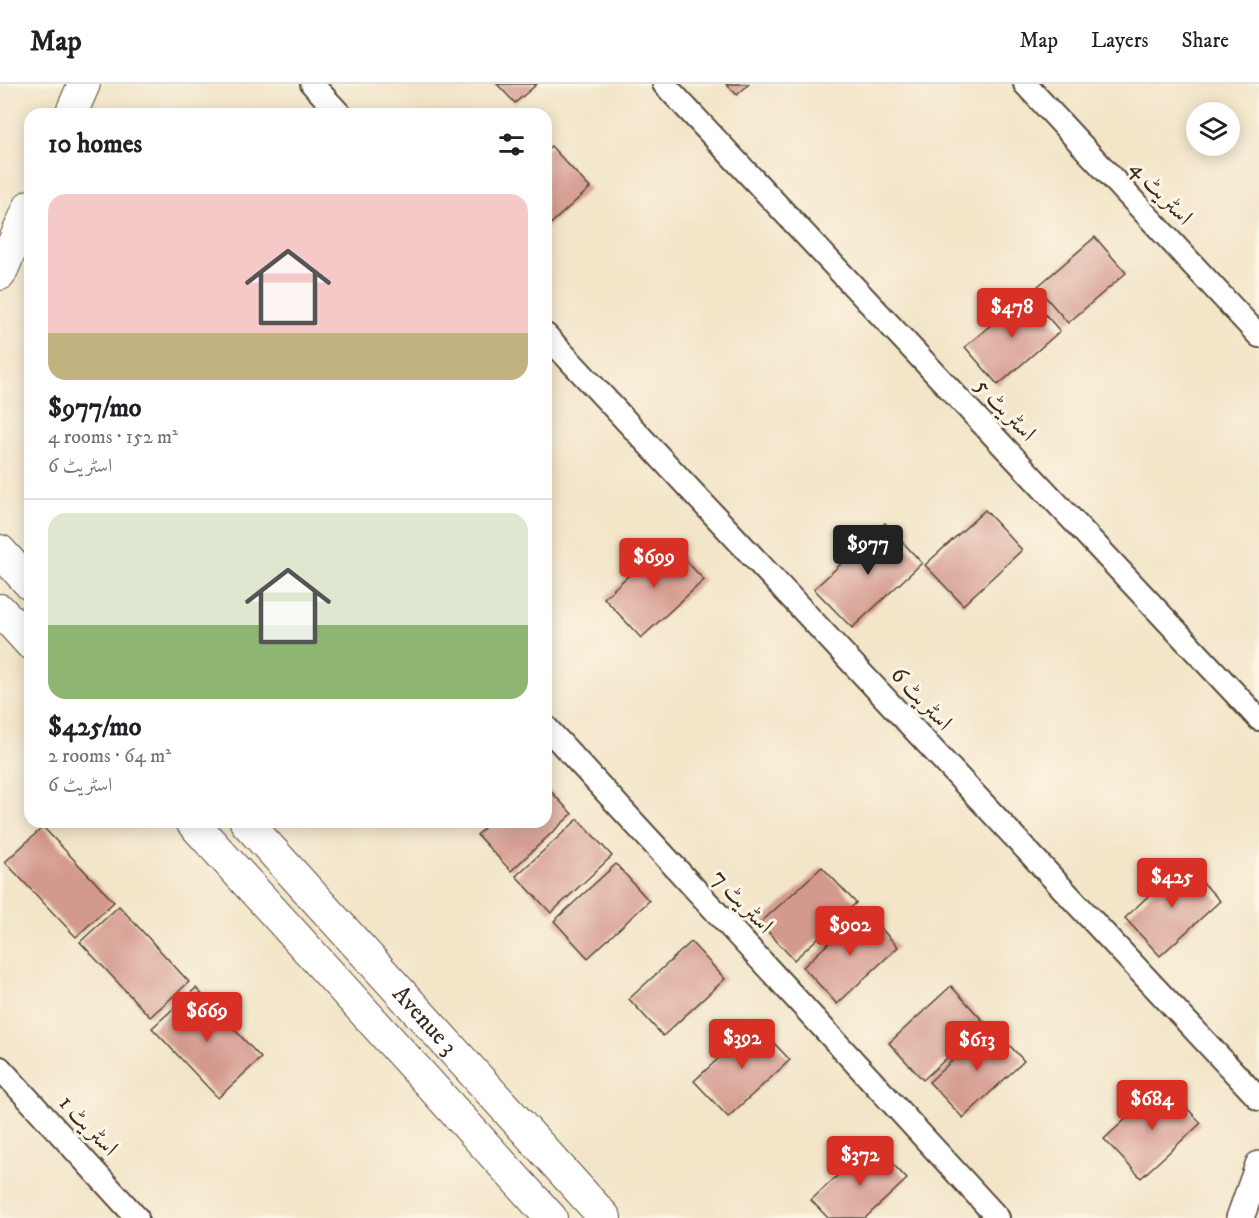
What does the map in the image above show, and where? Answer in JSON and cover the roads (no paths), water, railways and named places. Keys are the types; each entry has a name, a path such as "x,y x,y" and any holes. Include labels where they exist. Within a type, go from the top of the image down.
{"main road":[{"path":"74,108 84,84"},
{"path":"0,274 24,220"},
{"path":"0,551 24,577"},
{"path":"0,610 24,636"},
{"name":"Avenue 3","path":"197,828 551,1218"},
{"name":"Avenue 3","path":"251,828 605,1218"}],"street":[{"path":"312,84 334,108"},
{"name":"اسٹریٹ 5","path":"663,84 1259,719"},
{"name":"اسٹریٹ 4","path":"1025,84 1259,336"},
{"name":"اسٹریٹ 6","path":"552,341 1259,1099"},
{"name":"اسٹریٹ 7","path":"552,735 998,1218"},
{"name":"اسٹریٹ 1","path":"0,1068 137,1218"},
{"path":"1240,1218 1259,1166"}]}
